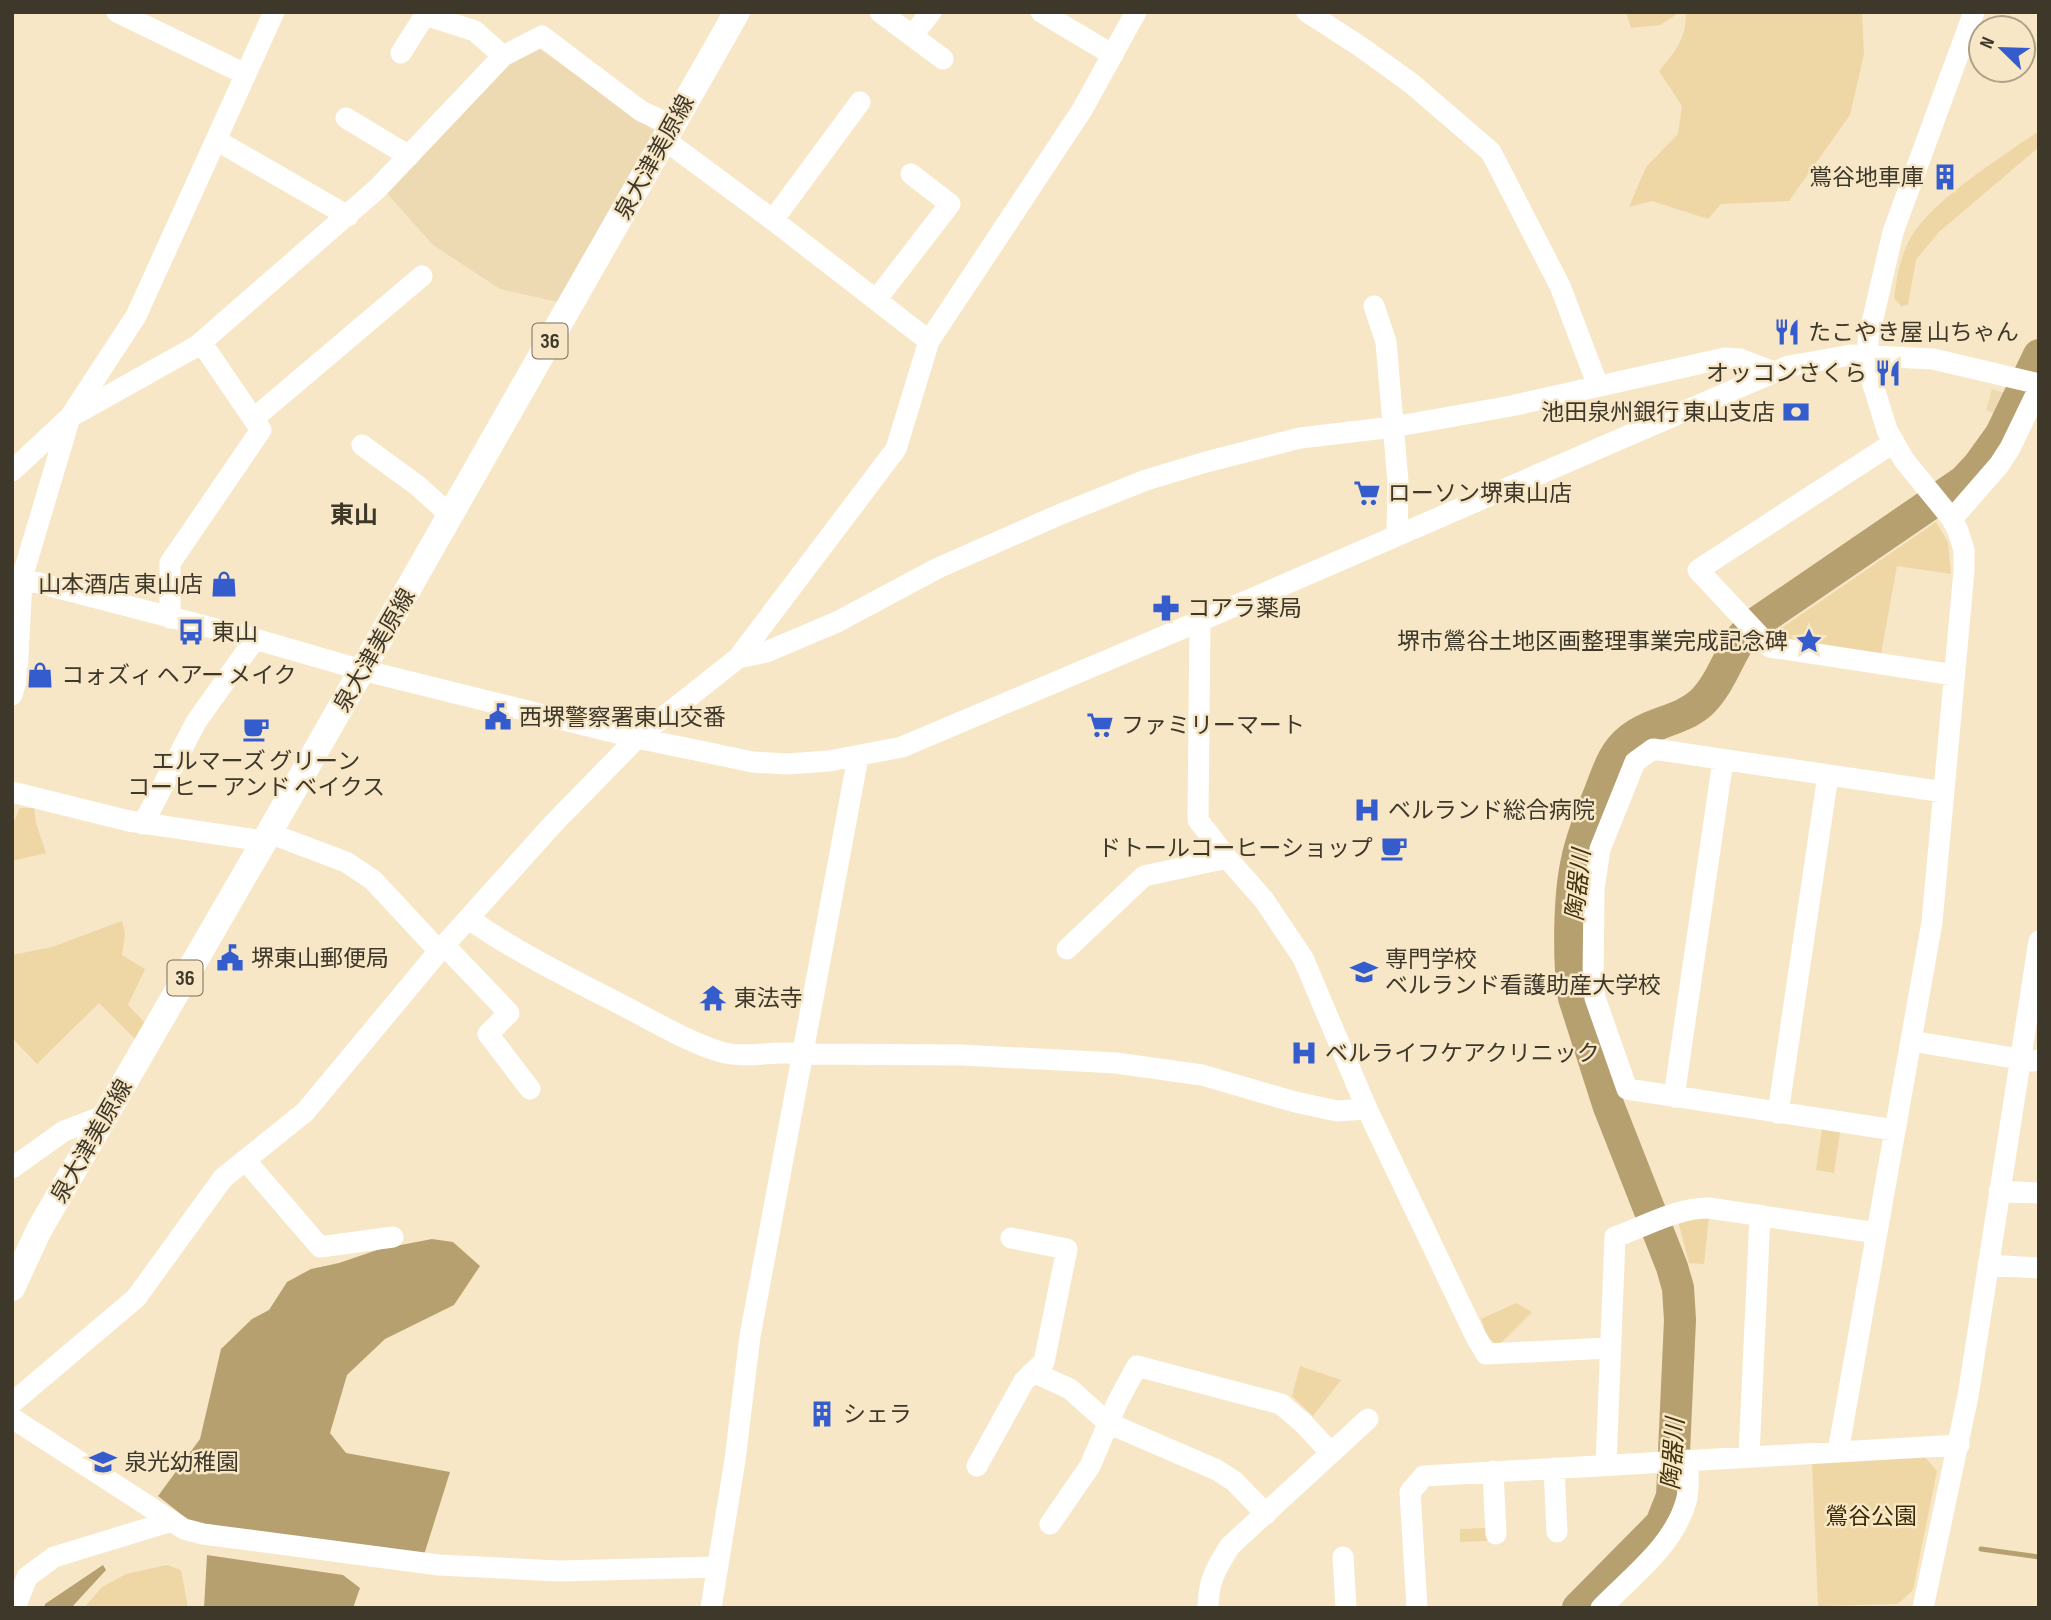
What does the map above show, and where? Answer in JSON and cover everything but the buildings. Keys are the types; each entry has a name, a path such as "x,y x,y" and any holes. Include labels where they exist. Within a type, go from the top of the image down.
{"main road":[{"name":"泉大津美原線","path":"12,1288 39,1230 737,12"}],"street":[{"path":"117,12 246,74"},
{"path":"12,695 17,677 17,577 70,417 136,316 274,12"},
{"path":"880,12 943,59"},
{"path":"912,36 931,12"},
{"path":"1041,12 1113,55"},
{"path":"12,1403 136,1298 223,1178 305,1112 442,948 553,824 637,738 738,658 896,449 929,341 1082,110 1136,12"},
{"path":"1307,12 1411,83 1491,152 1560,286 1598,386"},
{"path":"1838,1452 1932,922 1964,571 1964,550 1941,508 1893,443 1871,378 1868,340 1893,232 1974,12"},
{"path":"401,53 425,15 475,31 503,55"},
{"path":"12,471 70,417 201,342 378,188 503,55 542,36 641,111 773,220 929,341"},
{"path":"773,220 860,102"},
{"path":"346,118 409,156"},
{"path":"216,140 348,215"},
{"path":"876,300 950,204 911,174"},
{"path":"253,419 422,276"},
{"path":"1374,306 1386,342 1398,482 1396,534"},
{"path":"170,618 170,564 261,430 201,342"},
{"path":"17,577 362,670 637,738 752,762 787,764 858,757 902,747 1774,372 1826,358 1851,355 1933,359 2037,385 2010,448 1998,465 1941,508"},
{"path":"738,658 766,652 837,622 938,568 1146,480 1206,462 1300,438 1393,427 1511,406 1725,358 1740,359 1774,372"},
{"path":"1893,443 1698,569 1770,647 1954,675"},
{"path":"362,445 418,486 450,515"},
{"path":"1200,621 1198,820 1264,900 1303,958 1367,1109 1486,1354 1609,1348"},
{"path":"143,824 196,723 255,639"},
{"path":"1894,1130 1627,1089 1595,998 1592,962 1596,867 1636,762 1653,748 1944,792"},
{"path":"712,1608 750,1336 858,757"},
{"path":"1674,1097 1723,760"},
{"path":"1778,1112 1828,775"},
{"path":"12,792 143,824 266,837 346,862 373,880 509,1013 488,1034 530,1089"},
{"path":"1067,949 1144,876 1227,858"},
{"path":"469,919 504,943 659,1024 720,1052 740,1055 781,1051 801,1054 961,1055 1116,1063 1202,1075 1295,1102 1337,1111 1367,1109"},
{"path":"1923,1608 1959,1445 1999,1191 2029,1060 2039,941"},
{"path":"1911,1041 2029,1060"},
{"path":"12,1168 64,1131 106,1115"},
{"path":"245,1160 320,1247 393,1237"},
{"path":"1999,1191 2039,1193"},
{"path":"1606,1465 1615,1237 1694,1208 1877,1233"},
{"path":"1749,1456 1760,1215"},
{"path":"977,1466 1024,1381 1044,1362 1067,1249 1011,1238"},
{"path":"1987,1265 2039,1268"},
{"path":"1050,1524 1090,1466 1137,1366 1281,1404 1331,1453"},
{"path":"1033,1373 1070,1389 1108,1423 1217,1470 1234,1481 1266,1514"},
{"path":"12,1418 184,1529 203,1534 439,1566 559,1571 718,1567"},
{"path":"1208,1608 1208,1589 1230,1546 1368,1419"},
{"path":"1417,1608 1410,1492 1424,1476 1959,1445"},
{"path":"1601,1608 1666,1542 1677,1525 1687,1496 1678,1460"},
{"path":"1554,1468 1557,1532"},
{"path":"1493,1472 1496,1534"},
{"path":"15,1608 27,1577 54,1557 172,1521"},
{"path":"1343,1557 1346,1608"}],"shaded area":[{"path":"534,45 657,133 562,303 500,289 433,245 384,190 507,60"},
{"path":"1992,389 2008,394 1999,415 1986,410"},
{"path":"432,1239 453,1242 480,1266 454,1305 385,1339 347,1375 330,1433 346,1453 450,1472 424,1555 191,1522 158,1496 200,1439 221,1349 252,1319 269,1310 287,1282 311,1269 380,1249"},
{"path":"207,1555 343,1575 360,1588 353,1608 204,1608"},
{"path":"103,1565 106,1570 71,1608 44,1608 45,1604"}],"green space":[{"path":"1626,12 1680,12 1660,25 1631,28"},
{"path":"1686,12 1862,12 1864,54 1850,115 1789,201 1721,204 1708,219 1652,201 1629,207 1646,167 1678,134 1682,106 1659,71 1682,37"},
{"path":"2039,131 2039,147 1939,232 1916,260 1908,305 1901,306 1894,298 1899,267 1907,244 1921,223 1951,194"},
{"path":"1936,522 1948,542 1951,574 1897,566 1881,654 1770,636"},
{"path":"20,808 34,808 46,853 12,861 12,826"},
{"path":"122,921 125,934 122,955 145,969 128,1005 145,1023 136,1040 99,1003 37,1064 12,1038 12,955 52,947"},
{"path":"1822,1129 1840,1132 1834,1173 1816,1170"},
{"path":"1709,1216 1704,1264 1689,1263 1678,1221"},
{"path":"1516,1303 1532,1312 1498,1346 1487,1336 1481,1319"},
{"path":"1300,1366 1341,1380 1313,1416 1292,1396"},
{"name":"鶯谷公園","path":"1924,1456 1937,1471 1913,1590 1898,1604 1818,1606 1812,1462"},
{"path":"1487,1528 1487,1541 1460,1542 1460,1529"},
{"path":"167,1565 181,1570 188,1608 84,1608 102,1587 126,1574"}],"waterway":[{"name":"陶器川","path":"1578,1608 1661,1524 1672,1496 1680,1320 1678,1288 1672,1267 1609,1107 1574,998 1570,948 1572,891 1577,860 1588,824 1609,768 1620,749 1638,733 1684,714 1701,703 1713,689 1740,640 1749,630 1964,481 2001,434 2039,355"},
{"path":"1981,1549 2039,1557"}],"place":[{"name":"鴬谷地車庫","path":"1945,177"},
{"name":"たこやき屋 山ちゃん","path":"1787,332"},
{"name":"オッコンさくら","path":"1888,373"},
{"name":"池田泉州銀行 東山支店","path":"1796,412"},
{"name":"ローソン堺東山店","path":"1367,493"},
{"name":"山本酒店 東山店","path":"224,584"},
{"name":"コアラ薬局","path":"1166,608"},
{"name":"東山","path":"191,632"},
{"name":"堺市鶯谷土地区画整理事業完成記念碑","path":"1809,641"},
{"name":"コォズィ ヘアー メイク","path":"40,675"},
{"name":"西堺警察署東山交番","path":"498,717"},
{"name":"ファミリーマート","path":"1100,725"},
{"name":"エルマーズ グリーン コーヒー アンド ベイクス","path":"256,729"},
{"name":"ベルランド総合病院","path":"1367,810"},
{"name":"ドトールコーヒーショップ","path":"1394,848"},
{"name":"堺東山郵便局","path":"230,958"},
{"name":"専門学校 ベルランド看護助産大学校","path":"1364,972"},
{"name":"東法寺","path":"713,998"},
{"name":"ベルライフケアクリニック","path":"1304,1053"},
{"name":"シェラ","path":"822,1414"},
{"name":"泉光幼稚園","path":"103,1462"}],"district":[{"name":"東山","path":"354,515"}]}
